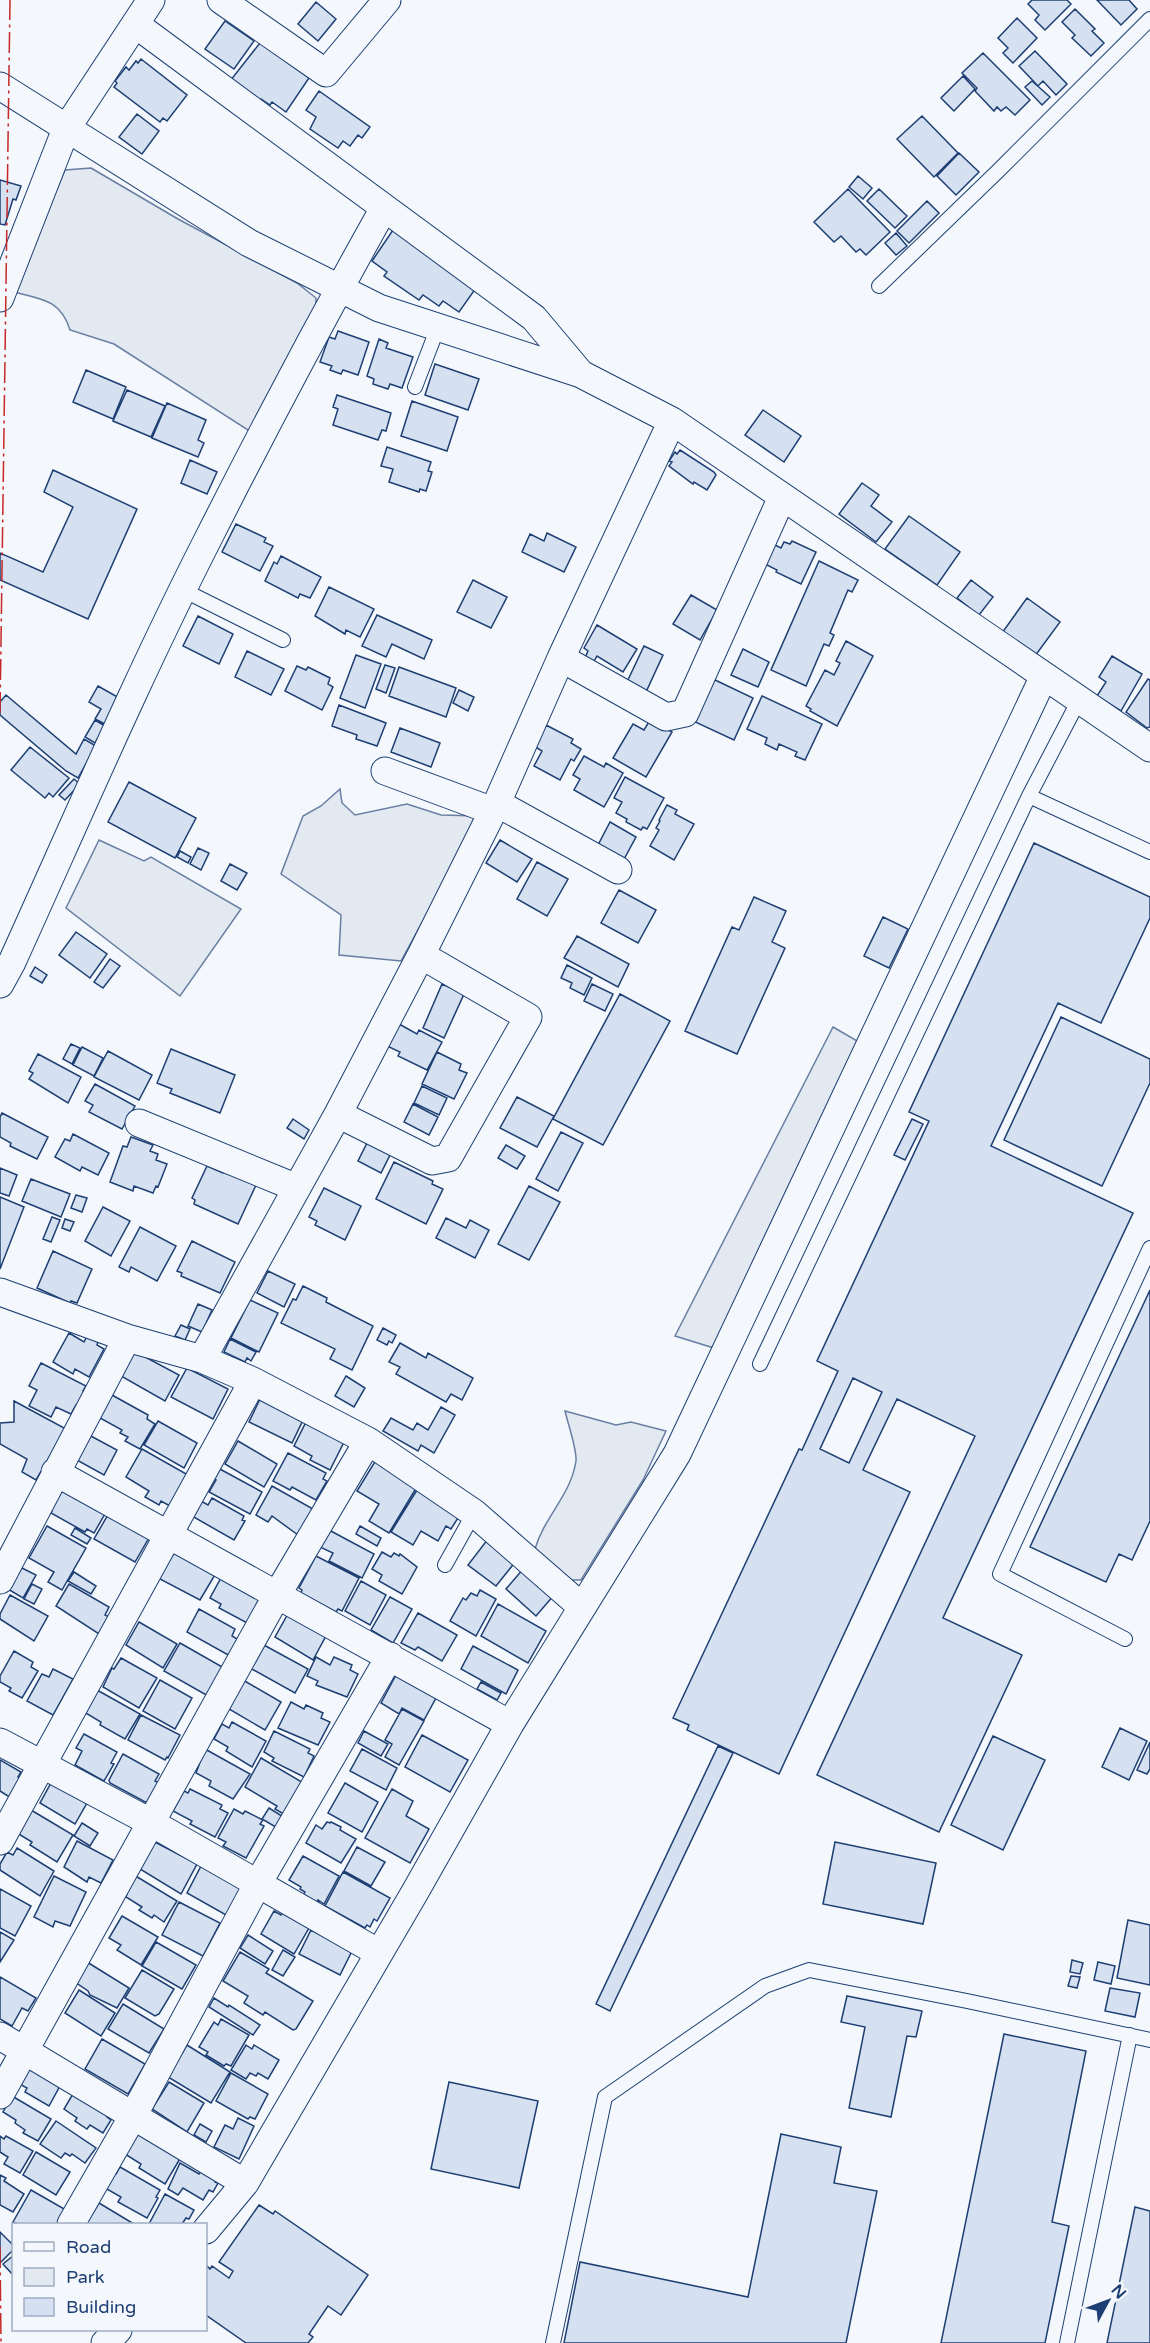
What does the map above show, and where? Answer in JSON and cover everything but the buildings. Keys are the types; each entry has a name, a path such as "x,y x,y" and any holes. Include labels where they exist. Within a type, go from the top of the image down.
{"street":[{"path":"0,298 8,255 66,129 151,0"},
{"path":"221,0 326,73 387,0"},
{"path":"135,24 534,318 581,374"},
{"path":"0,86 249,243 379,308 581,374 672,421 1150,748"},
{"path":"4,965 207,540 339,288 384,208"},
{"path":"202,1359 338,1114 422,955 495,807 561,658 672,421"},
{"path":"561,658 666,717 685,712 782,497"},
{"path":"207,2229 246,2183 510,1724 677,1454 1044,676"},
{"path":"385,771 495,807 618,870"},
{"path":"338,1114 432,1161 448,1158 528,1017 422,955"},
{"path":"139,1123 297,1188"},
{"path":"0,1292 127,1338 202,1359 253,1381 368,1441 474,1514 582,1607"},
{"path":"0,1580 9,1541 55,1472 127,1338"},
{"path":"0,1841 253,1381"},
{"path":"0,2095 277,1595 368,1441"},
{"path":"55,1472 510,1724"},
{"path":"72,2223 133,2116 257,1885 390,1656"},
{"path":"0,1742 150,1822 379,1953"},
{"path":"0,2036 246,2183"},
{"path":"105,2343 117,2331"}],"lane":[{"path":"879,286 1007,163 1150,19"},
{"path":"415,387 438,327"},
{"path":"183,590 283,640"},
{"path":"760,1364 1029,796 1079,700"},
{"path":"1029,796 1150,852"},
{"path":"1125,1639 1000,1574 1150,1248"},
{"path":"445,1565 474,1514"},
{"path":"553,2343 605,2097 765,1986 809,1970 1150,2040"},
{"path":"1067,2343 1130,2035"}],"green space":[{"path":"91,168 178,219 297,283 316,298 316,320 251,432 114,344 70,330 61,312 49,302 14,292 65,170"},
{"path":"340,789 342,803 355,815 407,804 441,815 480,816 401,961 339,955 341,915 281,874 303,816 321,806"},
{"path":"99,840 144,861 151,857 241,909 180,996 66,908"},
{"path":"833,1027 859,1042 714,1348 675,1336"},
{"path":"565,1411 616,1425 631,1422 666,1431 643,1480 581,1580 566,1580 535,1549 544,1527 569,1485 576,1461 574,1443"}],"power":[{"path":"0,713 10,0"},
{"path":"0,2247 1,2343"}]}
